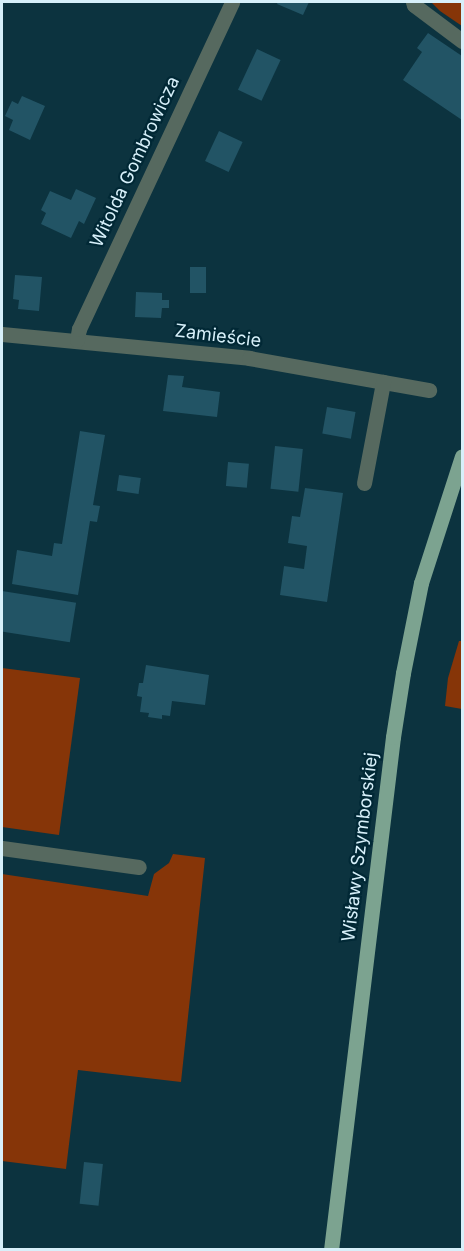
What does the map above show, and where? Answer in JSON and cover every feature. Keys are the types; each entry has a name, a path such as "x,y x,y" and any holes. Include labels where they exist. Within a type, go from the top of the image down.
{"main road":[{"name":"Wisławy Szymborskiej","path":"331,1250 401,684 421,583 462,456"}],"street":[{"name":"Witolda Gombrowicza","path":"77,340 79,330 232,2"},
{"path":"413,2 462,41"},
{"name":"Zamieście","path":"2,334 249,358 429,390"},
{"path":"364,483 383,382"},
{"path":"2,848 140,867"}],"shaded area":[{"path":"431,2 462,2 462,26 440,11"},
{"path":"459,641 462,641 462,709 445,706 448,678"},
{"path":"2,668 80,678 59,835 2,827"},
{"path":"173,854 205,858 181,1082 78,1070 66,1169 2,1161 2,874 148,896 154,874 169,863"}],"building":[{"path":"278,2 309,2 303,15 277,4"},
{"path":"428,33 462,56 462,120 403,80 422,52 417,48"},
{"path":"257,49 281,60 262,101 238,90"},
{"path":"22,96 45,106 30,140 9,130 13,120 5,116 12,101 18,104"},
{"path":"219,131 243,142 229,172 205,161"},
{"path":"76,189 96,198 84,224 79,221 71,238 41,224 46,213 41,210 50,191 71,200"},
{"path":"190,267 206,267 206,293 190,293"},
{"path":"15,275 42,277 39,311 18,309 19,300 13,299"},
{"path":"136,292 162,293 162,300 169,300 169,308 162,308 161,318 135,317"},
{"path":"168,375 184,376 182,387 220,392 217,417 163,411"},
{"path":"327,407 356,412 351,439 322,434"},
{"path":"80,431 105,435 93,505 100,506 97,522 90,521 78,595 12,584 17,550 52,556 54,543 62,544"},
{"path":"275,446 303,449 298,492 271,489"},
{"path":"228,462 249,464 247,488 226,486"},
{"path":"119,475 141,478 139,494 117,491"},
{"path":"305,488 343,493 327,602 280,595 284,566 304,569 307,546 288,543 292,516 300,517"},
{"path":"2,591 76,603 70,642 2,631"},
{"path":"146,665 209,675 205,705 172,701 170,716 162,715 162,719 148,717 149,713 140,712 142,697 137,696 139,683 143,683"},
{"path":"84,1162 103,1164 99,1206 80,1204"}]}
